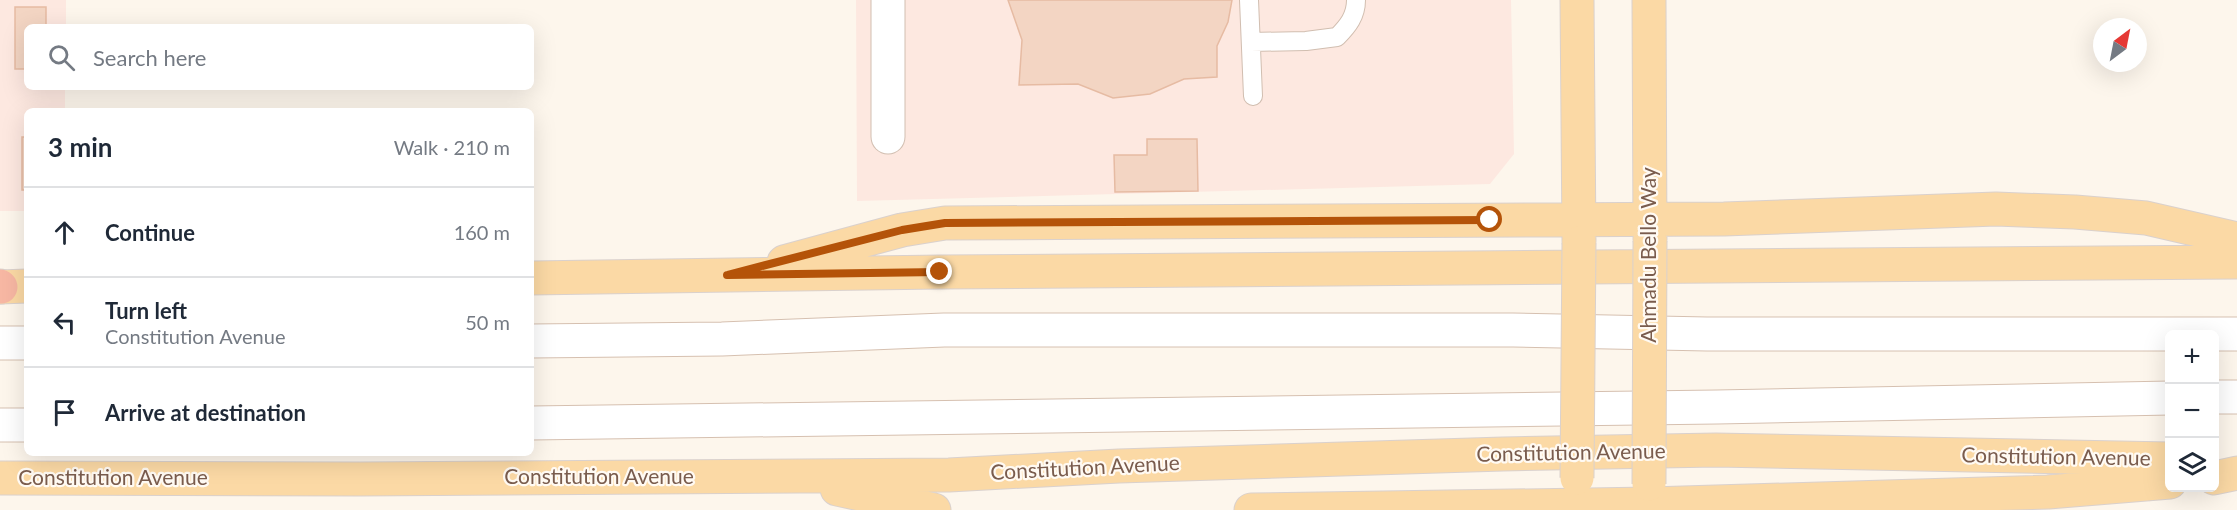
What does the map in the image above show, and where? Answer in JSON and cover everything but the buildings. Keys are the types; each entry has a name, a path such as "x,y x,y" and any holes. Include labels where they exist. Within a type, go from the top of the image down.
{"main road":[{"path":"888,0 888,137"},
{"path":"1577,0 1578,498"},
{"name":"Ahmadu Bello Way","path":"1649,0 1650,499"},
{"path":"727,275 902,230 945,223 1579,231 1650,230 1724,219 1996,209 2145,218 2237,239"},
{"path":"534,278 940,272 2237,262"},
{"path":"534,341 722,339 944,330 2237,334"},
{"path":"0,344 24,344"},
{"path":"2219,397 2237,397"},
{"name":"Constitution Avenue","path":"534,423 1717,407 2165,398"},
{"path":"0,425 24,425"},
{"name":"Constitution Avenue","path":"0,478 949,475 1119,466 1705,450 2165,459"},
{"path":"2219,459 2237,460"},
{"path":"2219,477 2237,473"},
{"path":"786,476 934,510"},
{"path":"1251,510 1578,498 1650,499 2048,492 2165,482"}],"lane":[{"path":"1250,0 1253,96"},
{"path":"1251,42 1306,41 1337,37 1348,26 1356,12 1356,0"}],"shaded area":[{"path":"0,0 66,0 66,24 24,24 24,90 65,90 65,108 24,108 24,211 0,211"},
{"path":"856,0 1511,0 1514,154 1490,184 857,201"}],"route":[{"path":"940,272 727,275 902,230 945,223 1490,220"}]}
